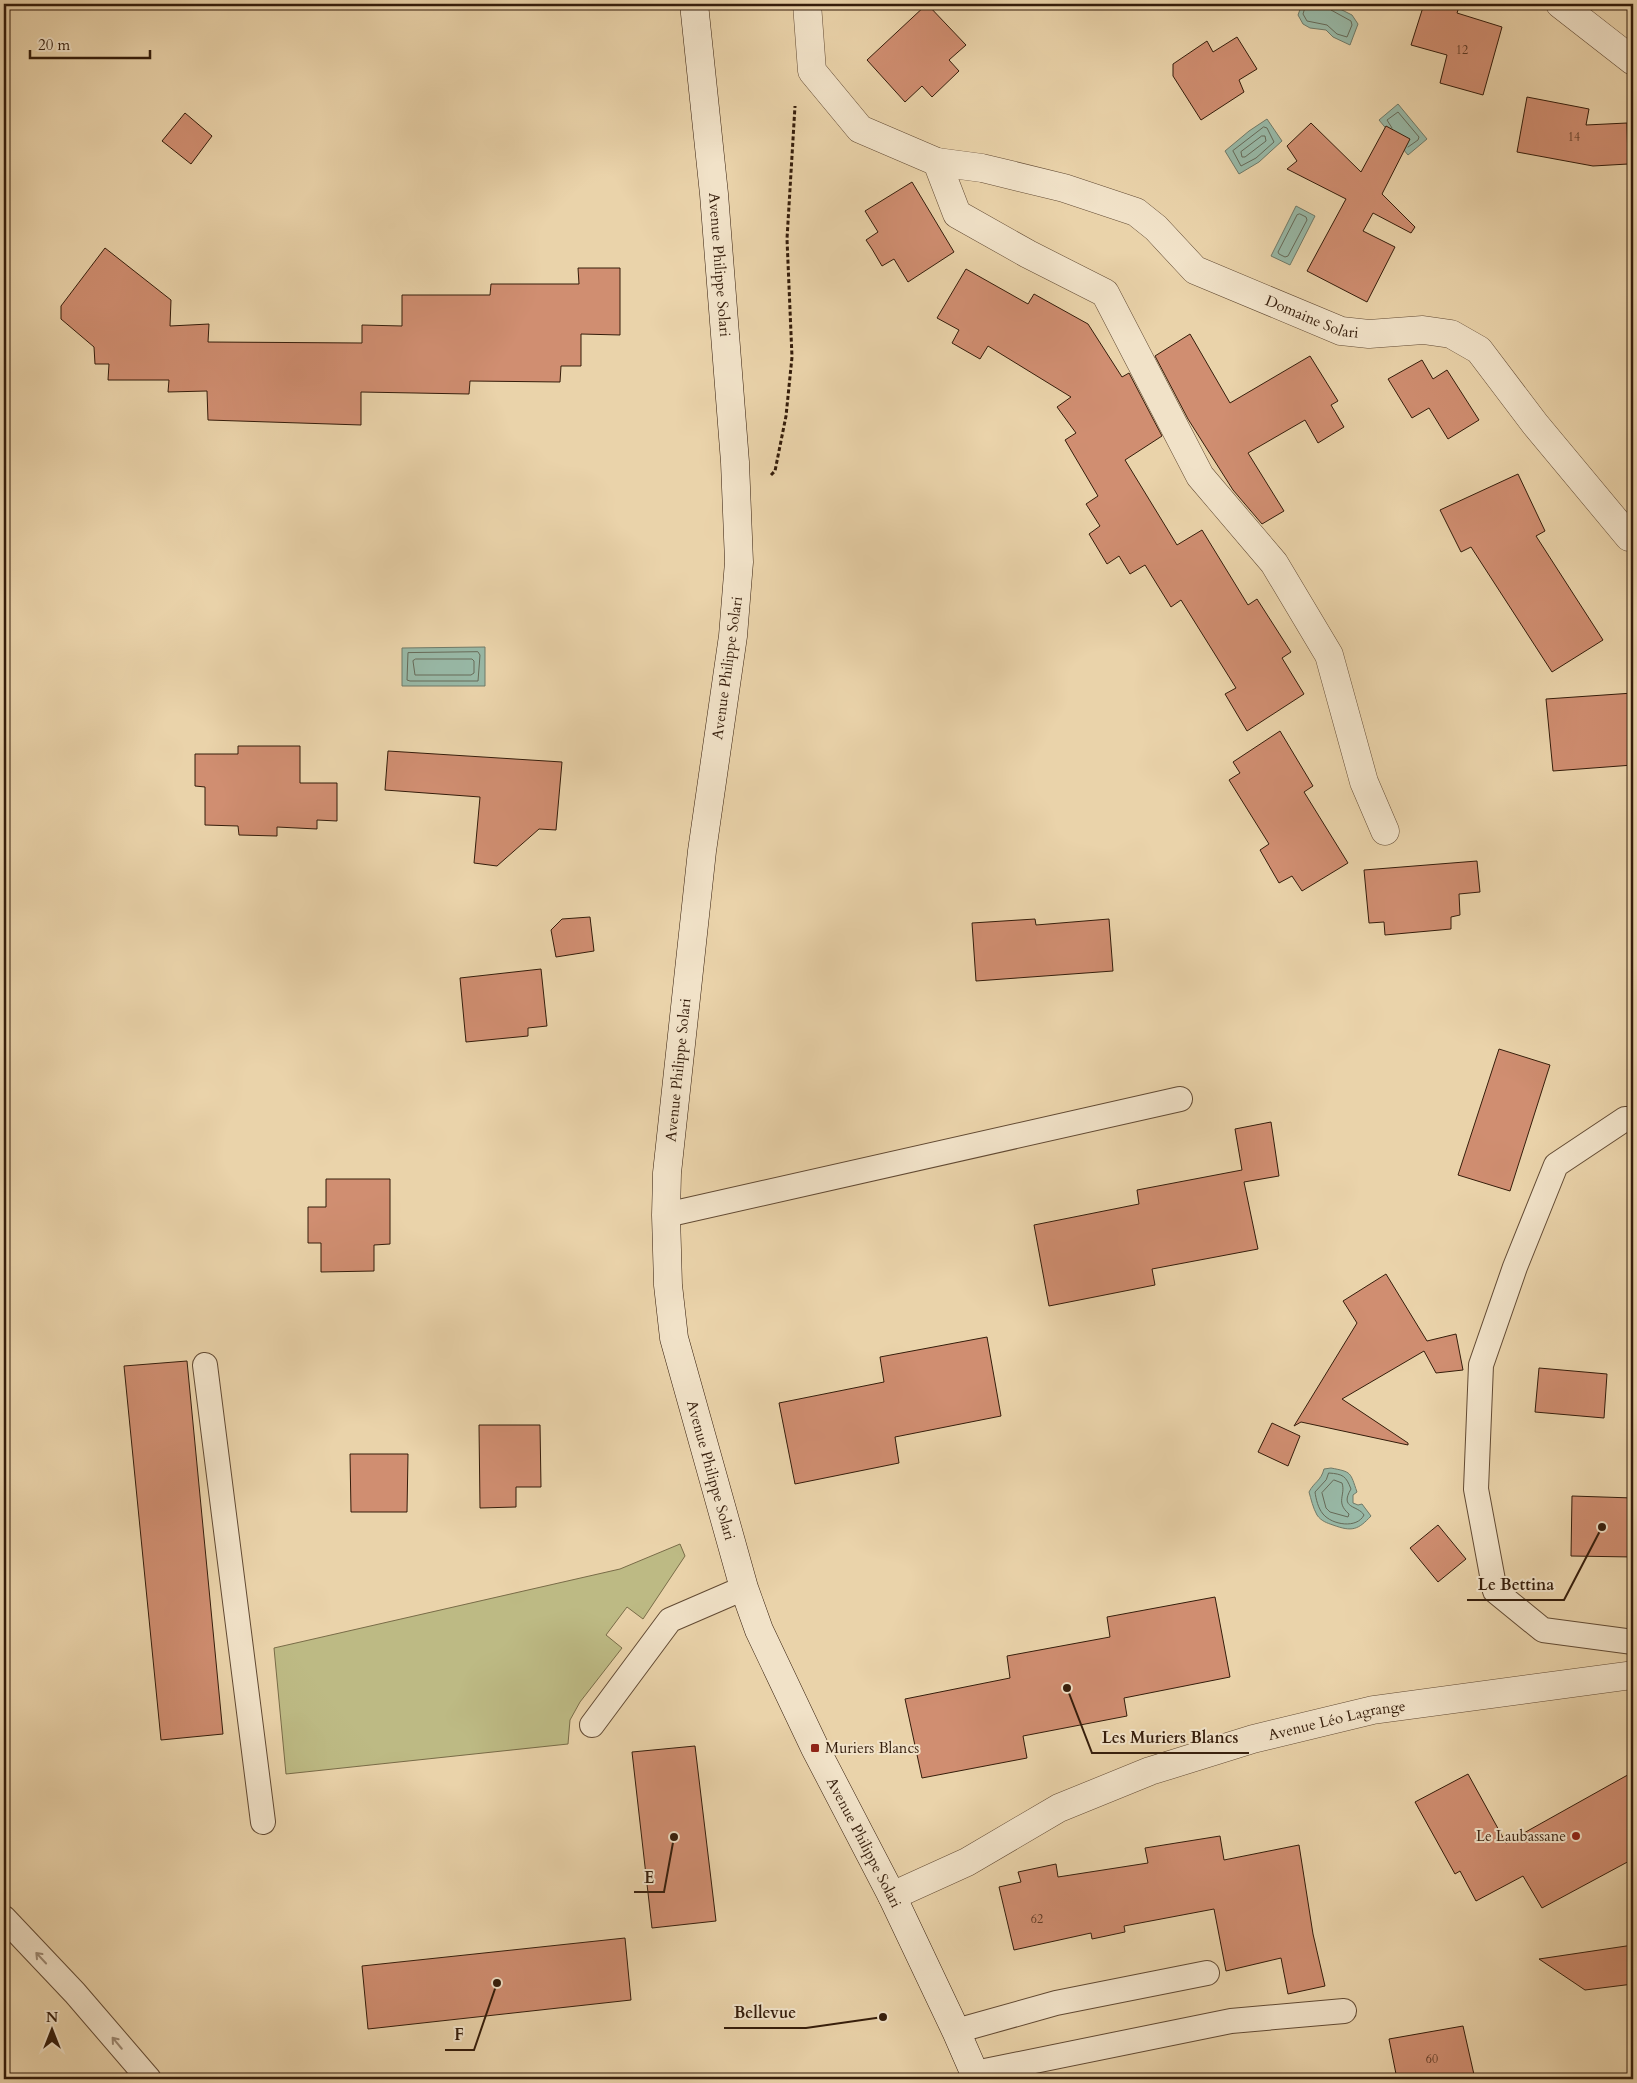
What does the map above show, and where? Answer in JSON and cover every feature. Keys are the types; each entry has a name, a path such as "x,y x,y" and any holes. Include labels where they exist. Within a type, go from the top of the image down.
{"street":[{"name":"Avenue Philippe Solari","path":"694,4 714,194 735,462 739,562 733,636 702,850 667,1173 668,1286 674,1338 744,1588 759,1630 815,1748 892,1896 976,2076"},
{"path":"807,4 812,72"},
{"path":"1560,4 1633,61"},
{"name":"Domaine Solari","path":"812,72 860,130 937,162 992,170 1064,188 1136,212 1156,228 1196,270 1341,331 1369,334 1423,330 1451,334 1479,350 1535,424 1629,537"},
{"path":"937,162 957,214 1028,254 1105,293 1200,476 1274,563 1329,655 1364,782 1385,831"},
{"name":"Avenue Léo Lagrange","path":"892,1896 967,1862 1059,1808 1150,1771 1253,1739 1373,1710 1633,1675"}],"lane":[{"path":"666,1215 1180,1099"},
{"path":"1633,1119 1625,1119 1556,1165 1515,1268 1481,1366 1476,1489 1495,1591 1543,1630 1633,1642"},
{"path":"205,1366 263,1822"},
{"path":"592,1725 670,1620 744,1588"},
{"path":"4,1918 75,1993 149,2079"},
{"path":"956,2030 1056,2003 1207,1973"},
{"path":"976,2076 1231,2020 1344,2011"}],"path":[{"path":"737,512 775,471 786,416 792,357 787,239 796,94 812,72"}],"shaded area":[{"path":"680,1544 685,1556 643,1619 627,1607 606,1635 622,1648 580,1702 570,1720 568,1744 286,1774 274,1648 620,1569"}],"water":[{"path":"1302,4 1330,4 1352,15 1358,24 1350,45 1333,37 1326,30 1310,28 1303,24 1298,15"},
{"path":"1398,104 1427,139 1408,155 1379,120"},
{"path":"1267,119 1282,141 1259,162 1239,174 1225,151"},
{"path":"1296,206 1315,216 1290,265 1271,256"},
{"path":"485,647 485,686 402,686 402,648"},
{"path":"1331,1468 1349,1474 1357,1492 1353,1495 1353,1503 1362,1504 1371,1516 1358,1527 1345,1529 1324,1522 1317,1515 1309,1492 1324,1469"}],"building":[{"path":"927,4 966,45 949,60 959,71 932,97 922,86 905,102 867,60"},
{"path":"1424,4 1460,4 1457,13 1502,27 1483,95 1440,83 1447,55 1411,45"},
{"path":"1237,37 1257,69 1239,80 1244,92 1201,120 1173,76 1173,64 1207,41 1213,52"},
{"path":"1527,97 1589,109 1586,125 1627,123 1628,164 1593,166 1517,152"},
{"path":"185,113 212,136 191,164 162,141"},
{"path":"1311,123 1361,172 1386,126 1410,139 1382,194 1415,227 1411,233 1373,213 1363,231 1395,247 1367,302 1307,271 1346,199 1287,169 1297,161 1287,146"},
{"path":"912,182 954,252 908,282 894,259 882,266 866,240 878,232 865,211"},
{"path":"105,248 171,300 170,326 209,324 208,342 362,343 362,325 402,326 402,295 490,295 491,284 579,284 578,268 620,268 620,335 581,334 581,366 561,366 560,382 470,381 469,394 361,392 361,425 208,420 207,391 168,392 169,380 108,380 109,364 95,364 94,347 61,319 61,306"},
{"path":"966,269 1028,304 1034,294 1088,324 1122,377 1129,373 1162,436 1125,460 1177,545 1202,530 1248,605 1257,599 1291,652 1282,658 1304,694 1247,731 1225,694 1236,688 1181,600 1171,607 1145,565 1130,574 1119,556 1107,564 1089,534 1100,526 1086,504 1098,496 1065,440 1076,433 1057,407 1071,397 988,346 980,359 952,343 959,330 937,318"},
{"path":"1190,334 1230,403 1310,356 1338,401 1331,405 1344,427 1318,443 1305,420 1248,453 1284,511 1262,524 1233,490 1188,419 1155,356"},
{"path":"1422,360 1433,379 1447,370 1479,420 1448,439 1429,408 1412,418 1388,379"},
{"path":"1518,474 1545,531 1536,536 1603,640 1552,672 1471,547 1461,552 1440,510"},
{"path":"1633,693 1633,765 1553,771 1546,699"},
{"path":"1280,731 1313,786 1304,792 1348,863 1302,891 1292,876 1279,883 1260,850 1269,844 1229,780 1240,773 1233,762"},
{"path":"238,746 300,746 300,783 337,783 337,821 317,820 317,829 277,827 277,836 239,835 238,826 205,825 205,787 195,786 195,754 238,754"},
{"path":"388,751 562,762 556,830 539,829 497,866 474,863 480,797 385,790"},
{"path":"1477,861 1480,892 1459,894 1460,915 1451,917 1451,929 1385,935 1384,922 1369,923 1364,870"},
{"path":"590,917 594,951 556,957 551,930 562,919"},
{"path":"1035,919 1036,925 1109,919 1113,971 976,981 972,923"},
{"path":"541,969 547,1026 528,1028 528,1036 466,1042 460,978"},
{"path":"1499,1049 1550,1065 1510,1191 1458,1175"},
{"path":"1271,1122 1279,1176 1244,1182 1258,1249 1152,1269 1155,1285 1049,1306 1034,1225 1139,1204 1137,1190 1242,1170 1235,1129"},
{"path":"326,1179 390,1179 390,1244 374,1245 374,1271 321,1272 321,1243 308,1243 308,1207 326,1207"},
{"path":"1386,1274 1427,1341 1456,1334 1463,1370 1436,1373 1424,1351 1342,1399 1408,1443 1408,1445 1301,1422 1294,1426 1357,1323 1343,1301"},
{"path":"987,1337 1001,1416 895,1437 899,1463 795,1484 779,1403 884,1382 880,1357"},
{"path":"187,1361 223,1734 161,1740 124,1366"},
{"path":"1539,1368 1607,1374 1604,1418 1535,1412"},
{"path":"1272,1423 1300,1436 1288,1466 1258,1452"},
{"path":"479,1425 540,1425 541,1487 516,1487 516,1507 480,1508"},
{"path":"350,1454 408,1454 407,1512 351,1512"},
{"path":"1572,1496 1633,1498 1633,1557 1571,1556"},
{"path":"1438,1525 1466,1559 1438,1582 1410,1548"},
{"path":"1215,1597 1230,1677 1124,1698 1127,1716 1023,1736 1027,1758 922,1778 905,1699 1010,1678 1007,1656 1110,1637 1107,1617"},
{"path":"695,1746 716,1921 652,1928 632,1752"},
{"name":"Le Laubassane","path":"1633,1772 1633,1859 1542,1908 1523,1876 1476,1901 1460,1871 1455,1874 1415,1802 1468,1774 1506,1843"},
{"path":"1220,1836 1224,1860 1299,1845 1313,1934 1325,1986 1288,1994 1281,1958 1226,1971 1214,1909 1124,1926 1125,1932 1092,1939 1091,1933 1014,1950 999,1887 1021,1882 1018,1872 1056,1864 1058,1877 1148,1863 1145,1848"},
{"path":"625,1938 631,2000 368,2029 362,1966"},
{"path":"1633,1945 1633,1984 1585,1990 1539,1959"},
{"path":"1463,2026 1475,2079 1397,2079 1389,2039"}],"place":[{"name":"Le Bettina","path":"1602,1527"},
{"name":"Les Muriers Blancs","path":"1067,1688"},
{"name":"Muriers Blancs","path":"815,1748"},
{"name":"Le Laubassane","path":"1576,1836"},
{"name":"E","path":"674,1837"},
{"name":"F","path":"497,1983"},
{"name":"Bellevue","path":"883,2017"}]}
